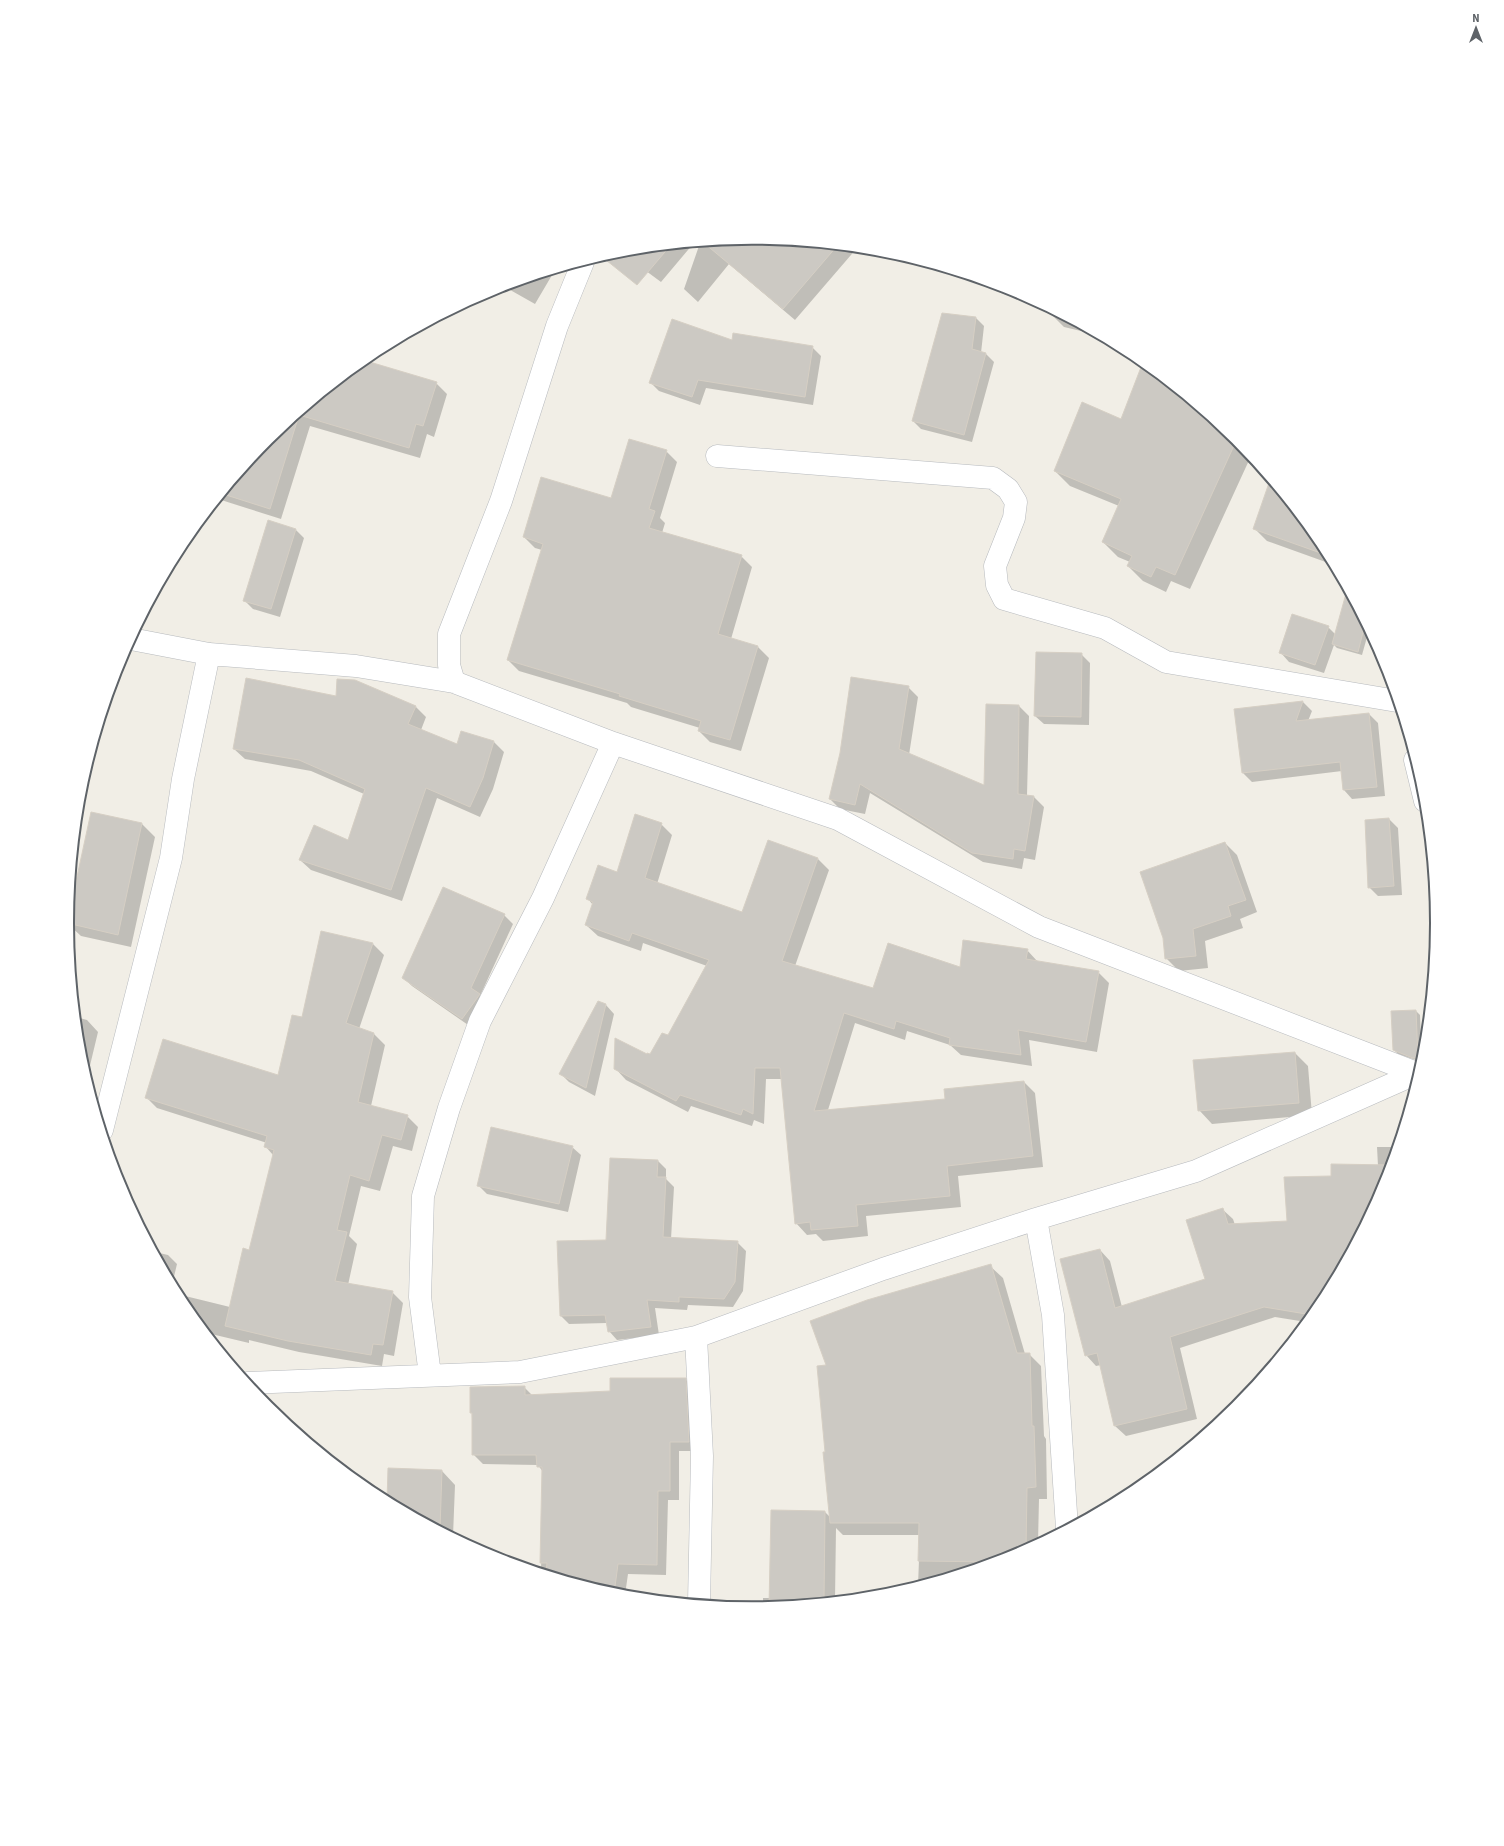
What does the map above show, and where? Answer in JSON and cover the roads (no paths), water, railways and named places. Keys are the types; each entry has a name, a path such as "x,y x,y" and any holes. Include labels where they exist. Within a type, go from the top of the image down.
{"street":[{"path":"454,682 449,665 449,634 501,501 557,326 581,267"},
{"path":"717,456 993,478 1008,489 1016,502 1014,518 995,566 997,585 1004,598 1105,628 1166,662 1392,700"},
{"path":"137,640 209,654 356,666 454,682 613,743 838,819 1039,926 1413,1072"},
{"path":"104,1121 171,858 183,779 209,654"},
{"path":"430,1375 420,1297 423,1196 449,1108 480,1021 543,898 613,743"},
{"path":"255,1384 520,1372 696,1337 883,1269 1036,1219 1196,1171 1412,1076"},
{"path":"1036,1219 1053,1315 1067,1523"},
{"path":"696,1337 702,1456 699,1599"}]}
